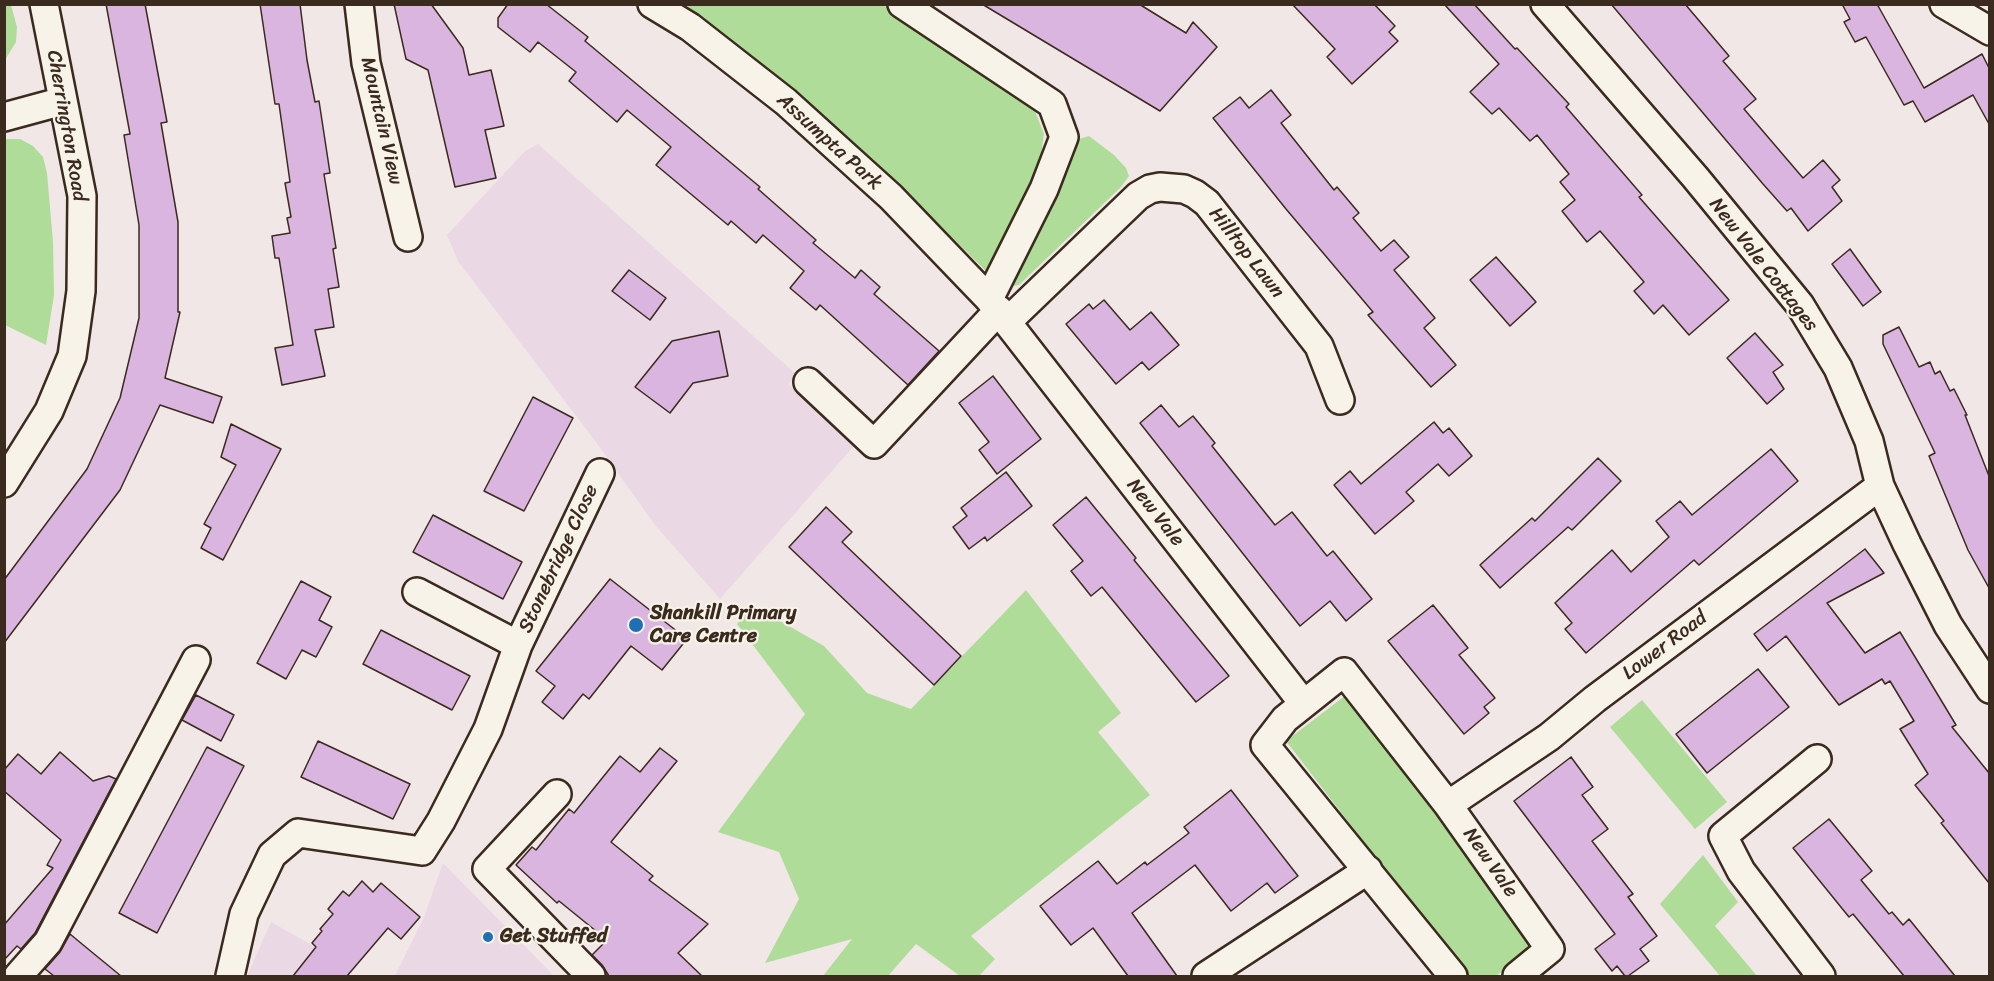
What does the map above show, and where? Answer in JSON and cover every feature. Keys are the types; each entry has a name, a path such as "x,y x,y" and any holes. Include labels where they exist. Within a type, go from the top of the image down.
{"street":[{"name":"Cherrington Road","path":"4,483 49,411 72,356 81,291 82,196 44,4"},
{"name":"Mountain View","path":"358,4 366,63 408,237"},
{"name":"Assumpta Park","path":"652,4 690,27 786,102 891,197 999,310"},
{"path":"808,382 874,444 999,310 1064,136 1052,104 902,4"},
{"name":"New Vale Cottages","path":"1545,4 1723,211 1800,305 1838,368 1869,441 1880,486 1948,625 1989,689"},
{"path":"1944,4 1989,31"},
{"path":"4,117 63,101"},
{"name":"Hilltop Lawn","path":"999,310 1138,196 1150,189 1160,187 1184,189 1207,203 1319,346 1341,400"},
{"name":"New Vale","path":"999,310 1303,703"},
{"name":"Stonebridge Close","path":"230,976 244,914 272,855 298,833 422,851 441,821 488,729 518,645 600,473"},
{"name":"Lower Road","path":"1448,805 1548,737 1604,692 1880,486"},
{"name":"Stonebridge Close","path":"417,592 518,645"},
{"path":"18,976 48,942 196,660"},
{"name":"New Vale","path":"1453,976 1265,745 1285,719 1344,672 1448,805 1550,949 1517,976"},
{"path":"1817,759 1723,836 1741,871 1821,976"},
{"path":"557,794 487,868 591,976"},
{"path":"1206,976 1368,870"}],"shaded area":[{"path":"538,144 797,375 788,384 853,447 720,599 655,525 596,442 458,261 447,235 525,151"},
{"path":"443,863 554,976 395,976 424,917"},
{"path":"271,922 310,944 349,976 247,976"}],"green space":[{"path":"5,4 11,5 17,27 16,42 5,60"},
{"path":"683,5 883,5 905,16 1033,106 1044,134 1037,183 989,274 876,162 782,81"},
{"path":"1089,136 1114,155 1126,168 1129,176 1121,187 1019,285 1013,286 1013,279 1072,148 1079,139"},
{"path":"4,139 20,139 33,146 43,157 47,173 53,242 54,295 46,345 5,325"},
{"path":"1026,590 1121,713 1098,732 1150,795 971,936 995,959 979,976 960,976 916,944 888,976 823,976 852,939 765,963 799,899 779,852 718,832 805,714 737,624 752,605 824,646 867,693 911,709"},
{"path":"1346,695 1538,944 1496,976 1467,976 1286,741"},
{"path":"1642,700 1727,802 1695,829 1610,727"},
{"path":"1703,855 1738,902 1715,926 1757,976 1720,976 1660,904"}],"building":[{"path":"106,4 145,4 167,122 161,123 178,222 178,312 180,312 165,378 222,397 213,423 160,405 120,490 4,643 4,580 87,469 120,398 139,318 139,225 124,135 130,134"},
{"path":"260,4 300,4 307,60 315,102 319,101 330,173 324,174 336,248 333,249 339,287 328,289 334,327 315,330 325,376 282,385 275,348 293,345 279,258 275,258 272,236 290,233 287,218 291,217 285,183 290,182 279,104 275,104"},
{"path":"394,4 431,4 463,48 469,75 491,70 504,126 485,130 496,178 455,187 428,70 406,59"},
{"path":"508,4 546,4 588,37 585,41 760,187 758,189 816,240 813,243 855,278 861,270 880,287 874,294 939,351 908,385 820,305 816,310 790,288 804,271 763,235 756,243 731,221 728,225 656,165 671,147 627,110 617,122 569,81 576,72 538,42 530,52 498,27 498,18"},
{"path":"982,4 1139,4 1186,33 1193,22 1217,47 1160,111"},
{"path":"1292,4 1374,4 1395,26 1389,32 1398,41 1352,84 1327,57 1335,49"},
{"path":"1444,4 1474,4 1515,49 1517,48 1569,104 1566,107 1642,195 1639,197 1729,300 1689,335 1663,305 1654,314 1634,291 1644,282 1600,231 1587,242 1562,211 1575,200 1560,182 1569,174 1537,135 1530,141 1499,108 1492,114 1470,92 1499,64"},
{"path":"1611,4 1685,4 1729,56 1723,61 1756,99 1744,109 1803,178 1823,160 1840,180 1832,187 1842,201 1808,231 1791,208 1787,211 1763,184"},
{"path":"1842,4 1877,4 1924,88 1982,54 1989,68 1989,124 1973,95 1925,122 1913,101 1904,105 1866,37 1855,42 1844,22 1850,19"},
{"path":"1271,90 1291,115 1281,123 1334,190 1337,187 1359,213 1353,218 1381,251 1394,240 1409,257 1394,270 1435,318 1424,328 1456,365 1431,387 1368,315 1373,312 1213,118 1240,97 1249,108"},
{"path":"1850,249 1881,292 1863,306 1832,264"},
{"path":"1496,257 1536,302 1510,326 1470,280"},
{"path":"629,270 666,298 650,320 612,291"},
{"path":"1104,300 1130,330 1151,312 1179,345 1149,370 1142,362 1116,384 1066,324 1089,304 1093,309"},
{"path":"1899,327 1919,367 1930,362 1935,374 1940,371 1950,391 1954,389 1967,415 1965,415 1989,476 1989,588 1968,550 1929,456 1935,453 1883,344 1883,335"},
{"path":"719,331 728,376 693,383 670,413 635,387 672,341"},
{"path":"1755,333 1783,365 1773,372 1784,389 1767,404 1727,358"},
{"path":"993,376 1041,439 997,474 979,450 989,442 959,403"},
{"path":"533,397 573,418 524,511 484,491"},
{"path":"1161,405 1179,427 1193,416 1215,443 1212,446 1275,525 1292,512 1327,556 1333,551 1372,599 1346,621 1330,601 1300,626 1140,423"},
{"path":"1434,422 1443,433 1449,428 1472,456 1449,476 1438,464 1406,492 1414,501 1375,534 1334,485 1350,471 1361,484"},
{"path":"231,424 281,449 223,560 201,548 211,528 204,524 236,465 221,457"},
{"path":"1771,449 1798,481 1699,565 1694,560 1586,653 1565,629 1572,623 1555,603 1612,550 1631,572 1669,537 1656,521 1680,501 1692,515"},
{"path":"1598,458 1621,481 1572,530 1568,527 1500,588 1480,565 1532,518 1535,521"},
{"path":"1006,472 1032,506 987,541 985,537 969,549 953,527 967,516 961,508"},
{"path":"1086,497 1136,558 1134,560 1229,676 1196,702 1102,587 1091,596 1071,571 1083,561 1053,525"},
{"path":"826,507 852,532 842,542 961,656 934,685 789,547"},
{"path":"433,515 522,562 503,599 413,552"},
{"path":"1865,549 1884,573 1827,603 1865,653 1900,632 1956,725 1952,727 1989,773 1989,883 1941,823 1944,821 1915,785 1928,774 1900,729 1914,721 1890,681 1885,684 1882,679 1839,705 1786,636 1767,651 1754,634"},
{"name":"Shankill Primary Care Centre","path":"610,579 687,639 662,670 631,646 589,699 583,694 563,719 542,702 555,686 536,671"},
{"path":"301,581 331,597 319,620 332,627 316,657 302,650 286,679 257,663"},
{"path":"1433,605 1468,648 1459,655 1495,698 1484,707 1489,713 1464,734 1388,641"},
{"path":"381,630 470,676 452,710 363,664"},
{"path":"1758,669 1789,707 1707,773 1676,734"},
{"path":"196,695 234,715 221,741 182,720"},
{"path":"318,741 410,784 393,819 301,777"},
{"path":"207,747 244,766 157,933 119,913"},
{"path":"660,748 677,761 611,842 653,876 649,880 708,924 678,953 702,976 609,976 592,955 607,940 559,901 557,903 516,865 532,847 536,850 569,809 574,813 620,756 640,772"},
{"path":"60,752 93,781 109,776 116,779 35,933 21,949 17,946 4,960 4,925 53,868 47,865 61,840 4,791 4,770 18,754 41,774"},
{"path":"1571,757 1593,787 1582,795 1608,829 1592,841 1633,894 1628,897 1657,936 1640,949 1649,961 1628,976 1625,976 1617,966 1612,971 1595,949 1615,934 1514,801"},
{"path":"1231,790 1298,876 1275,893 1267,883 1231,911 1195,865 1132,913 1177,976 1128,976 1093,928 1071,945 1040,906 1098,861 1117,884 1145,862 1147,865 1189,833 1184,827"},
{"path":"1829,819 1872,871 1861,880 1889,914 1892,912 1903,925 1909,919 1955,976 1904,976 1853,914 1849,917 1793,848"},
{"path":"362,881 373,892 381,883 420,917 401,939 388,928 347,976 293,976 316,947 312,943 333,914 328,909 343,891 349,896"},
{"path":"70,934 121,976 54,976 45,969 60,952"}],"place":[{"name":"Shankill Primary Care Centre","path":"636,625"},
{"name":"Get Stuffed","path":"488,937"}]}
